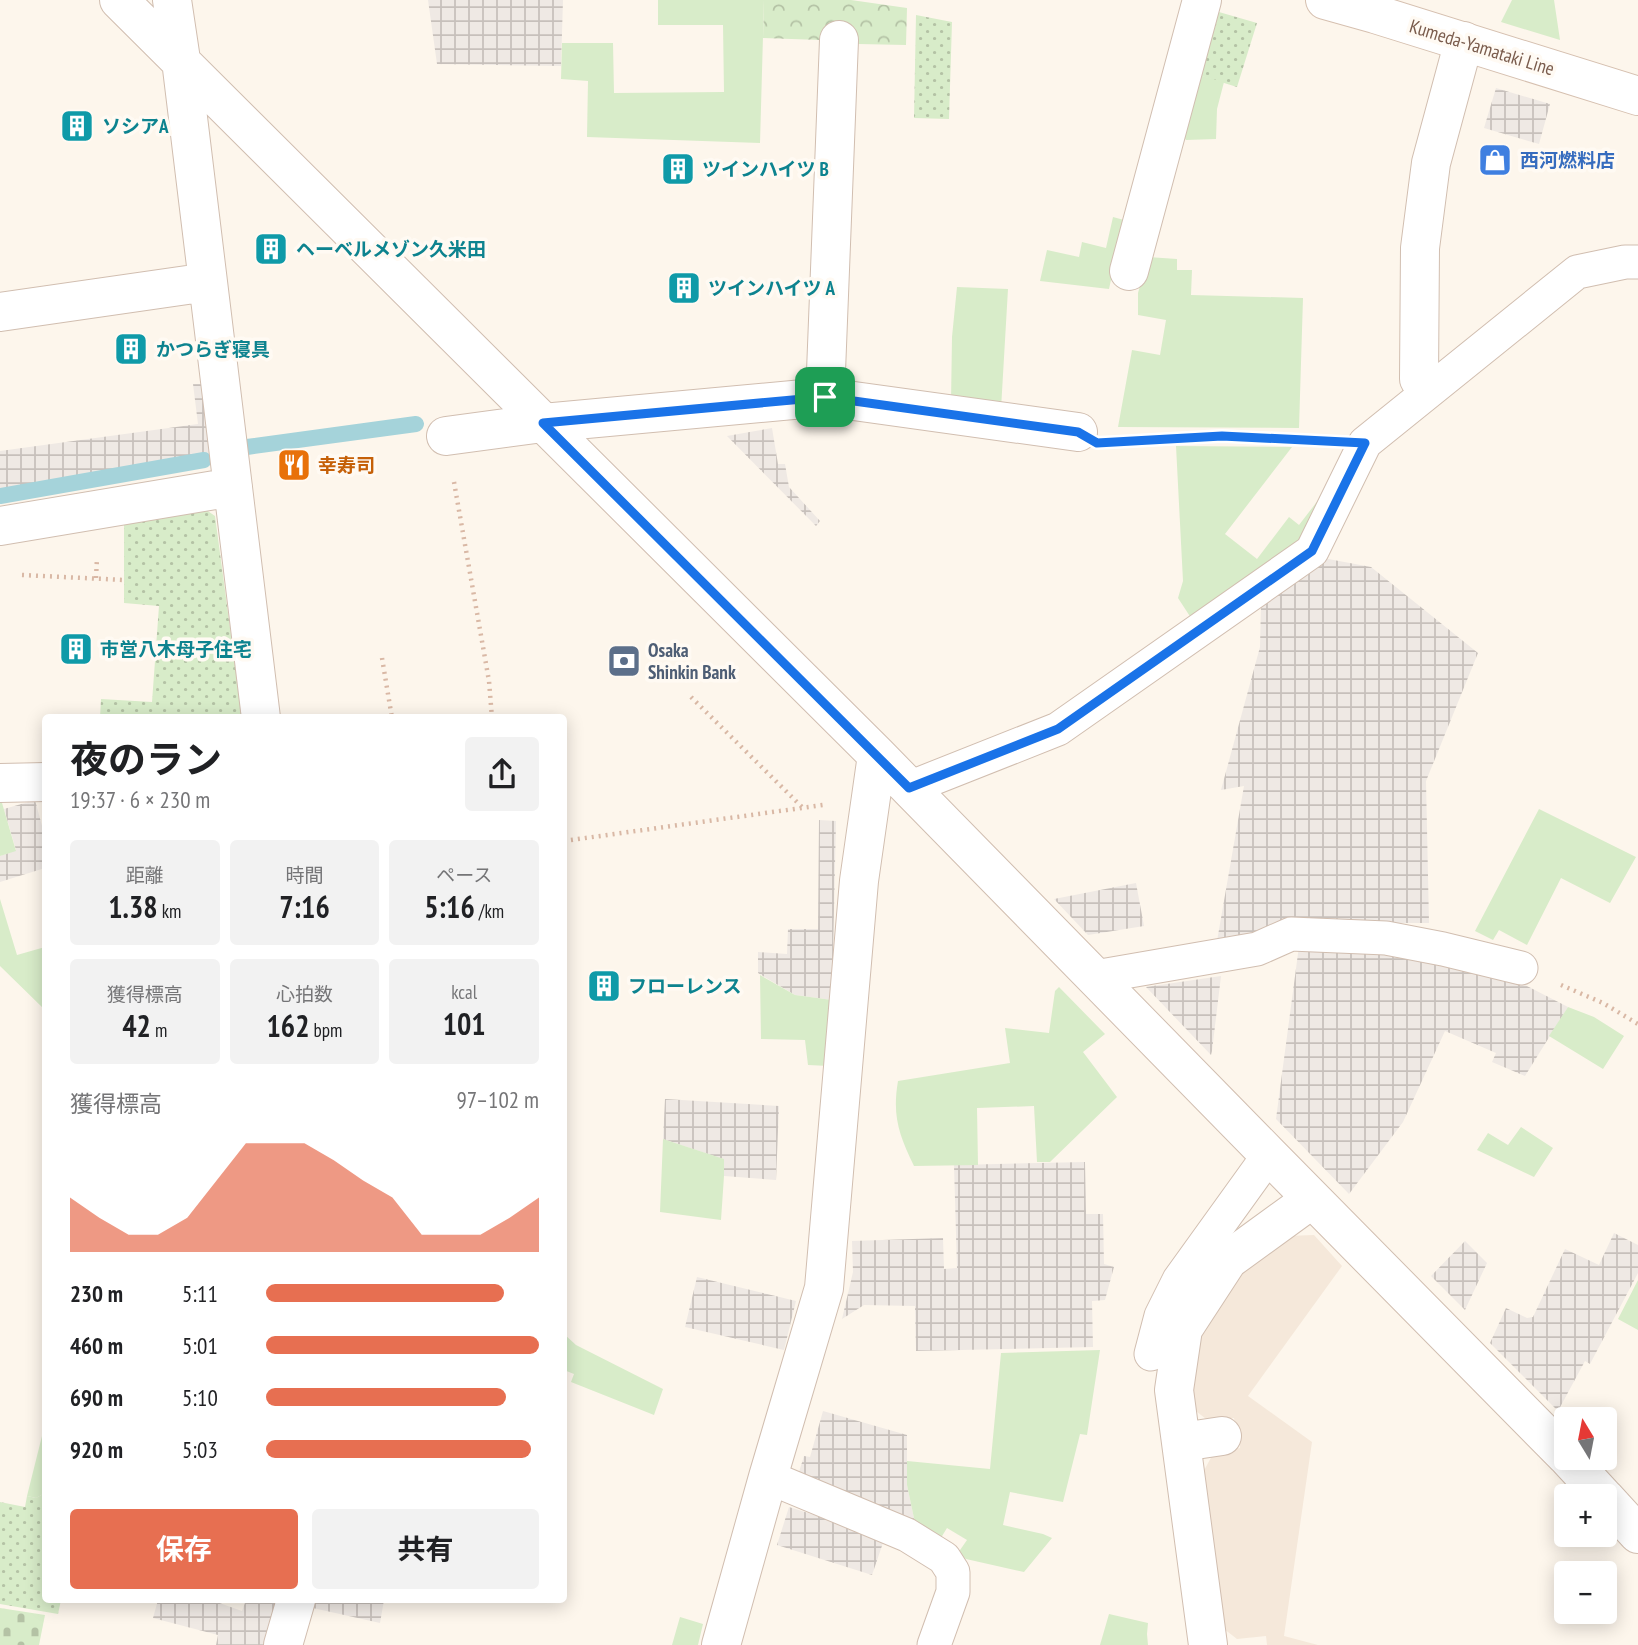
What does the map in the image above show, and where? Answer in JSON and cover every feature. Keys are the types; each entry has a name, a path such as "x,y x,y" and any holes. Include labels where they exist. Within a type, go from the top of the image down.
{"street":[{"path":"119,0 877,755 1554,1444"},
{"path":"172,0 261,714"},
{"path":"1129,271 1202,0"},
{"name":"Kumeda-Yamataki Line","path":"1325,0 1638,96"},
{"path":"825,397 839,40"},
{"path":"1419,379 1420,248 1431,163 1464,41"},
{"path":"0,312 208,282"},
{"path":"446,436 543,423 825,397 1078,432"},
{"path":"0,526 233,486"},
{"path":"721,1645 824,1288 859,881 877,755"},
{"path":"0,783 42,782"},
{"path":"1208,1645 1174,1390 1183,1329 1228,1260 1312,1199"},
{"path":"1182,1442 1222,1436"},
{"path":"1579,1470 1592,1484"},
{"path":"1617,1511 1638,1534"},
{"path":"283,1645 295,1603"}],"lane":[{"path":"909,788 1058,729 1312,551 1365,443 1577,272 1625,262 1638,262"},
{"path":"1095,977 1257,949 1291,934 1386,938 1521,968"},
{"path":"1151,1354 1161,1316 1180,1280 1269,1155"},
{"path":"768,1477 907,1535 944,1558 953,1572 953,1592 934,1645"}],"path":[{"path":"1078,432 1097,443 1222,436 1365,443"},
{"path":"446,436 489,681 492,714"},
{"path":"14,574 124,580"},
{"path":"382,658 390,714"},
{"path":"691,697 802,808"},
{"path":"567,841 871,798"},
{"path":"1521,968 1603,1003 1638,1024"}],"shaded area":[{"path":"428,0 563,0 561,66 437,64"},
{"path":"1496,88 1550,104 1539,144 1484,128"},
{"path":"193,384 205,384 212,449 205,457 0,493 0,451 198,424"},
{"path":"772,428 778,464 785,464 789,487 820,521 816,526 727,436"},
{"path":"1323,558 1371,567 1478,653 1426,781 1429,923 1375,923 1294,917 1256,936 1217,941 1244,786 1221,790 1260,647 1261,604"},
{"path":"35,800 42,826 42,869 0,882 0,856 16,850 4,809"},
{"path":"819,820 836,821 832,1000 795,995 758,973 758,952 787,954 788,929 818,929"},
{"path":"1136,883 1144,926 1088,935 1054,899"},
{"path":"1299,946 1421,952 1517,981 1568,1007 1525,1076 1492,1062 1496,1053 1445,1031 1403,1122 1349,1194 1276,1119"},
{"path":"1221,976 1212,1051 1211,1055 1146,987"},
{"path":"665,1099 779,1106 776,1180 724,1176 723,1159 663,1139"},
{"path":"1085,1162 1086,1214 1103,1214 1104,1264 1114,1267 1105,1300 1092,1301 1093,1347 916,1351 915,1306 864,1305 842,1319 853,1272 852,1241 943,1238 944,1269 957,1268 954,1165"},
{"path":"1614,1233 1638,1245 1638,1273 1590,1364 1585,1361 1560,1407 1554,1407 1490,1343 1506,1308 1527,1318 1533,1317 1565,1249 1599,1265"},
{"path":"1314,1235 1342,1266 1248,1396 1312,1442 1284,1636 1318,1645 1267,1645 1266,1636 1237,1639 1219,1625 1201,1476 1213,1454 1240,1448 1234,1418 1210,1422 1192,1408 1187,1391 1199,1332 1239,1275 1287,1236"},
{"path":"1465,1241 1487,1263 1465,1310 1431,1276"},
{"path":"697,1277 796,1301 784,1350 685,1327"},
{"path":"823,1411 907,1435 907,1485 915,1523 798,1475 804,1456 810,1457"},
{"path":"789,1507 885,1537 872,1575 777,1545"},
{"path":"157,1603 219,1603 242,1611 245,1603 278,1603 268,1645 216,1645 218,1635 153,1618"},
{"path":"314,1603 383,1603 380,1623 313,1608"}],"green space":[{"path":"658,0 764,0 760,143 587,137 588,81 561,79 562,43 613,43 614,93 724,92 723,25 658,25"},
{"path":"764,0 851,0 907,8 906,45 763,38"},
{"path":"1512,0 1554,0 1560,40 1501,22"},
{"path":"1212,10 1257,23 1237,87 1195,74"},
{"path":"916,15 952,22 949,119 914,118"},
{"path":"1195,74 1224,82 1217,109 1216,139 1186,140 1179,130"},
{"path":"1113,217 1124,220 1109,289 1040,281 1047,250 1079,257 1082,242 1106,248"},
{"path":"1148,257 1177,259 1177,270 1192,270 1191,295 1303,298 1299,428 1118,427 1132,350 1160,355 1166,320 1138,315 1138,293"},
{"path":"957,287 1008,289 1001,409 951,402 952,337"},
{"path":"1176,446 1292,447 1225,534 1257,559 1289,517 1299,525 1329,486 1303,545 1193,621 1178,598 1183,581"},
{"path":"199,505 215,516 242,714 100,714 101,699 152,702 159,606 124,603 124,520"},
{"path":"0,796 16,851 0,856"},
{"path":"1539,809 1636,857 1610,903 1561,878 1527,945 1499,930 1493,940 1475,931"},
{"path":"0,899 17,955 42,948 42,1007 0,966"},
{"path":"760,975 795,995 832,1000 829,1066 808,1065 805,1040 761,1039"},
{"path":"1059,987 1105,1034 1083,1052 1117,1097 1050,1162 1037,1162 1034,1106 977,1108 978,1165 914,1166 904,1145 896,1115 898,1081 1010,1063 1005,1028 1049,1033 1055,991"},
{"path":"1568,1007 1594,1017 1624,1036 1603,1069 1549,1036"},
{"path":"1521,1127 1553,1148 1534,1177 1477,1150 1488,1133 1508,1145"},
{"path":"663,1139 724,1159 721,1220 660,1212"},
{"path":"1638,1280 1638,1330 1618,1319"},
{"path":"567,1337 576,1345 663,1389 654,1415 571,1382 574,1374 567,1371"},
{"path":"1100,1350 1087,1435 1080,1434 1063,1502 1010,1492 1003,1525 1052,1538 1024,1572 966,1559 958,1553 967,1540 947,1528 939,1541 915,1523 907,1485 907,1461 990,1469 1001,1353"},
{"path":"42,1436 42,1495 36,1498 27,1496"},
{"path":"42,1495 42,1603 60,1603 58,1614 0,1604 0,1502 25,1507 27,1496 36,1498"},
{"path":"0,1608 45,1615 39,1645 0,1645"},
{"path":"1109,1614 1148,1623 1148,1645 1100,1645"},
{"path":"680,1617 703,1624 698,1645 672,1645"}],"waterway":[{"path":"247,447 416,424"},
{"path":"0,496 204,460"}],"place":[{"name":"ソシアA","path":"77,126"},
{"name":"西河燃料店","path":"1495,160"},
{"name":"ツインハイツ B","path":"678,169"},
{"name":"ヘーベルメゾン久米田","path":"271,249"},
{"name":"ツインハイツ A","path":"684,288"},
{"name":"かつらぎ寝具","path":"131,349"},
{"name":"幸寿司","path":"294,465"},
{"name":"市営八木母子住宅","path":"76,649"},
{"name":"Osaka Shinkin Bank","path":"624,661"},
{"name":"フローレンス","path":"604,986"}],"route":[{"path":"825,397 1078,432 1097,443 1222,436 1365,443 1312,551 1058,729 909,788 543,423 825,397"}]}
